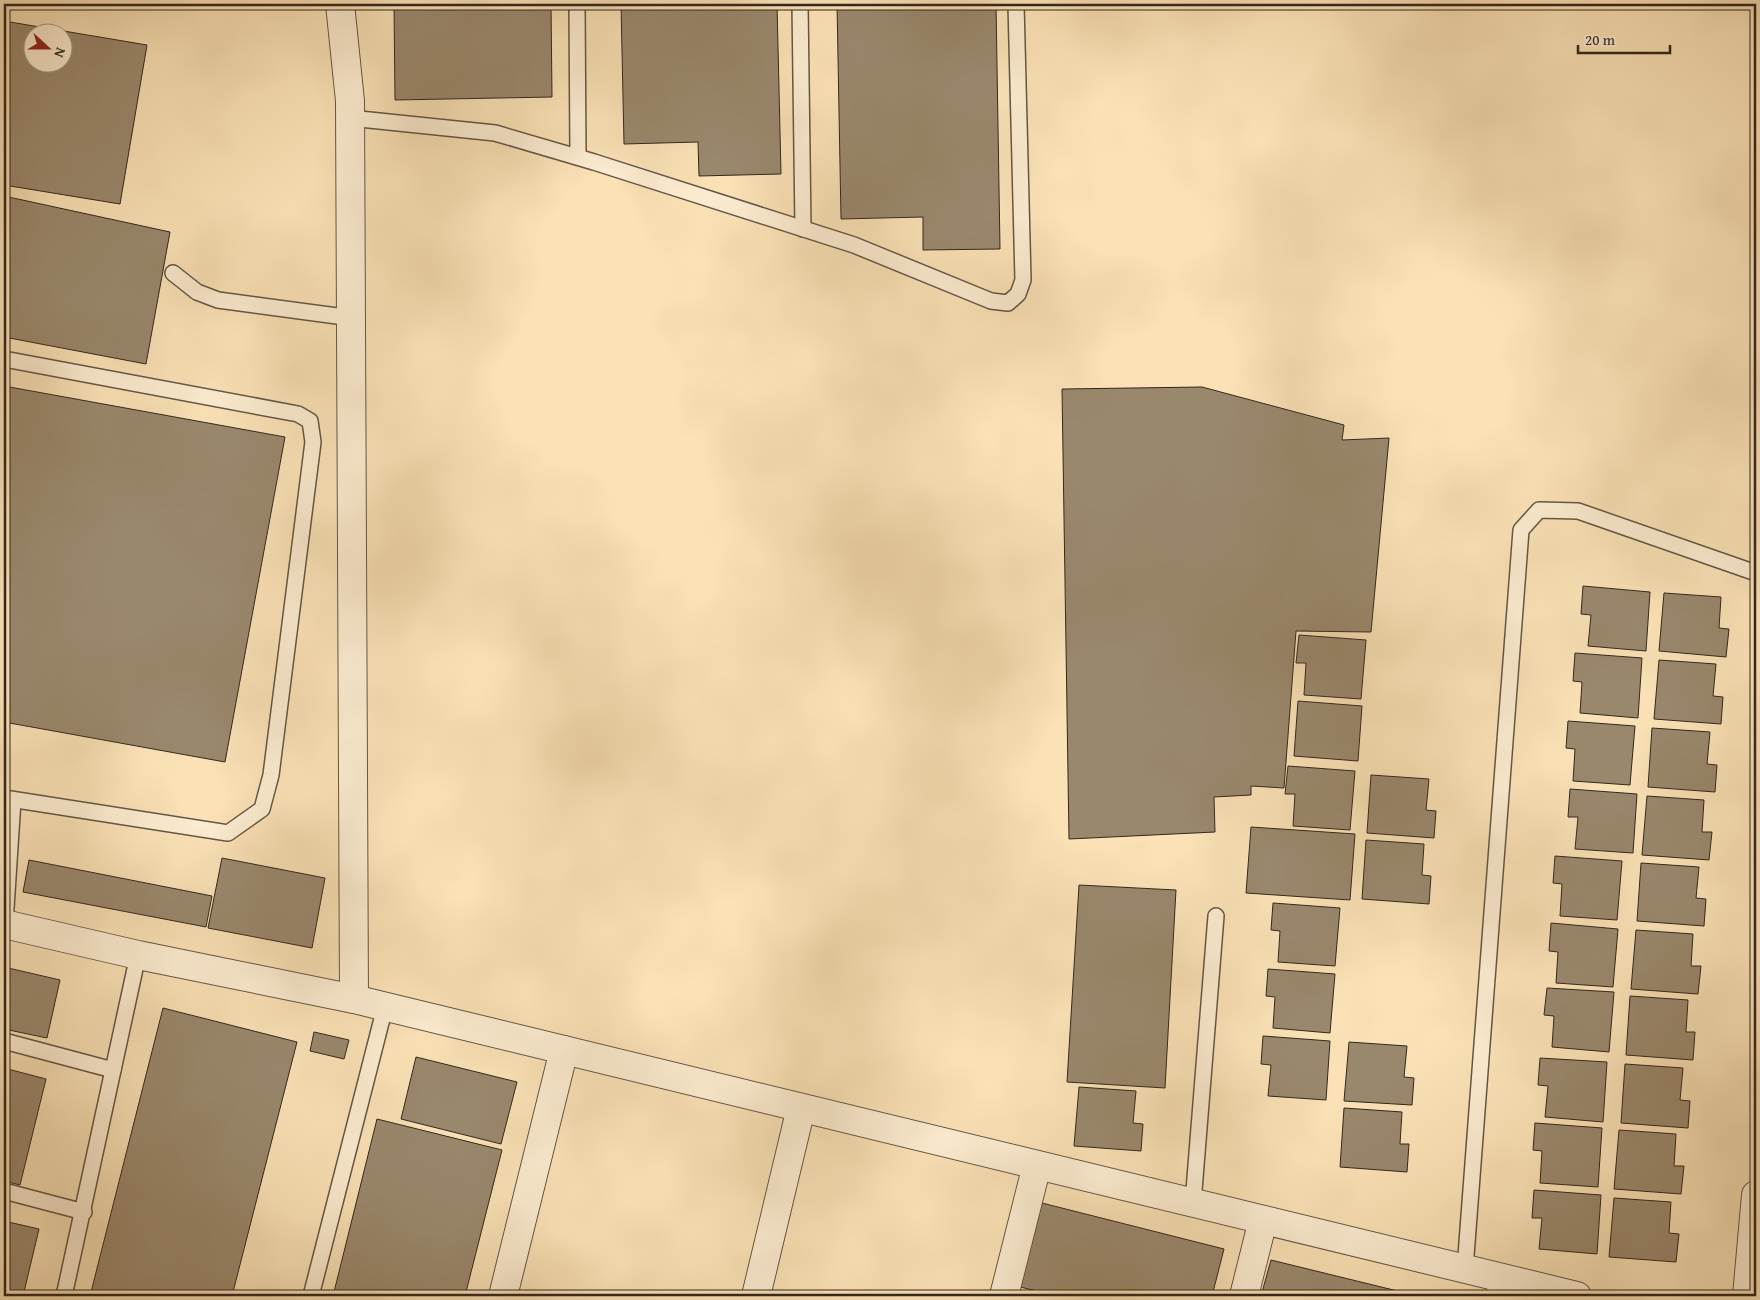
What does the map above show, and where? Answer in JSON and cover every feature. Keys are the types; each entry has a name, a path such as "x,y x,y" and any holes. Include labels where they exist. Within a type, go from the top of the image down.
{"street":[{"path":"340,4 350,118 354,999"},
{"path":"5,924 138,955 354,999 1465,1269 1502,1288 1577,1296"},
{"path":"503,1296 564,1050"},
{"path":"756,1296 801,1108"},
{"path":"1004,1296 1037,1165"},
{"path":"1747,1296 1756,1195"},
{"path":"1244,1296 1263,1220"}],"lane":[{"path":"577,4 578,157"},
{"path":"800,4 803,229"},
{"path":"350,118 495,133 578,157 854,245 991,301 1008,303 1018,294 1023,280 1016,4"},
{"path":"173,273 197,292 218,300 352,318"},
{"path":"4,359 298,414 310,421 313,442 271,775 262,809 228,833 8,799 5,924"},
{"path":"1465,1269 1521,530 1540,510 1578,511 1756,573"},
{"path":"1193,1203 1216,916"},
{"path":"64,1296 84,1212 138,955"},
{"path":"311,1296 386,1007"},
{"path":"4,1041 113,1070"},
{"path":"4,1191 84,1212"}],"building":[{"path":"394,4 551,4 552,97 395,100"},
{"path":"621,4 777,4 781,174 699,176 698,142 624,144"},
{"path":"837,4 996,4 1000,249 923,250 923,217 841,219"},
{"path":"4,21 22,24 22,72 72,72 72,32 147,45 120,204 4,185"},
{"path":"4,196 170,232 146,364 4,337"},
{"path":"4,386 285,437 225,762 4,722"},
{"path":"1202,387 1344,425 1342,440 1389,438 1371,632 1296,631 1284,788 1251,786 1251,795 1214,797 1215,832 1069,839 1062,389"},
{"path":"1583,586 1650,592 1646,651 1588,646 1591,615 1581,614"},
{"path":"1664,593 1721,597 1719,628 1729,629 1726,657 1659,651"},
{"path":"1299,635 1366,640 1361,699 1304,695 1306,663 1296,663"},
{"path":"1575,653 1642,658 1638,718 1580,713 1582,682 1573,681"},
{"path":"1659,660 1716,664 1713,696 1723,697 1721,724 1654,719"},
{"path":"1298,701 1362,706 1358,761 1294,756"},
{"path":"1568,721 1635,726 1630,785 1573,781 1575,749 1566,748"},
{"path":"1652,728 1710,732 1707,764 1717,765 1715,792 1648,787"},
{"path":"1288,766 1355,771 1350,830 1293,826 1295,794 1285,794"},
{"path":"1371,775 1429,779 1426,810 1436,811 1434,838 1367,833"},
{"path":"1570,789 1637,794 1633,853 1575,849 1578,817 1568,817"},
{"path":"1647,796 1704,800 1702,832 1712,832 1709,860 1642,855"},
{"path":"1251,827 1355,834 1350,900 1246,893"},
{"path":"1366,840 1424,844 1422,875 1431,876 1429,904 1362,899"},
{"path":"1555,856 1622,861 1617,920 1560,916 1562,884 1553,883"},
{"path":"222,858 325,878 312,948 208,928"},
{"path":"29,860 212,896 206,927 23,892"},
{"path":"1641,863 1699,867 1696,898 1706,899 1704,926 1637,921"},
{"path":"1079,885 1176,890 1165,1088 1067,1082"},
{"path":"1273,903 1340,908 1335,966 1278,962 1280,931 1271,930"},
{"path":"1551,923 1618,929 1613,987 1556,983 1558,952 1549,951"},
{"path":"1636,930 1693,934 1691,966 1701,966 1698,994 1631,989"},
{"path":"4,967 60,980 47,1038 4,1029"},
{"path":"1268,969 1335,974 1330,1033 1273,1028 1275,997 1266,996"},
{"path":"1547,988 1614,992 1609,1052 1552,1047 1554,1016 1544,1015"},
{"path":"1630,996 1688,1000 1686,1032 1695,1032 1693,1060 1626,1055"},
{"path":"163,1008 297,1042 232,1296 90,1296"},
{"path":"314,1032 349,1040 344,1059 310,1051"},
{"path":"1263,1036 1330,1041 1326,1100 1268,1096 1271,1065 1261,1064"},
{"path":"1349,1042 1407,1046 1404,1077 1414,1078 1412,1105 1344,1101"},
{"path":"416,1057 517,1082 501,1144 401,1119"},
{"path":"1540,1058 1607,1062 1603,1122 1545,1117 1548,1086 1538,1085"},
{"path":"1625,1064 1683,1068 1680,1100 1690,1101 1688,1128 1621,1123"},
{"path":"4,1068 46,1079 20,1185 4,1181"},
{"path":"1079,1087 1136,1091 1133,1123 1143,1124 1141,1151 1074,1146"},
{"path":"1344,1108 1402,1112 1400,1144 1409,1144 1407,1172 1340,1167"},
{"path":"377,1119 502,1150 465,1296 333,1296"},
{"path":"1535,1123 1602,1128 1598,1187 1540,1183 1542,1151 1533,1150"},
{"path":"1619,1130 1676,1134 1674,1166 1684,1166 1681,1194 1614,1189"},
{"path":"1534,1190 1601,1195 1597,1254 1539,1249 1542,1218 1532,1218"},
{"path":"1614,1198 1671,1202 1669,1233 1679,1234 1676,1262 1609,1257"},
{"path":"1042,1203 1224,1249 1212,1296 1058,1296 1020,1287"},
{"path":"4,1221 39,1229 23,1296 4,1296"},
{"path":"1271,1260 1418,1296 1261,1296"}]}
